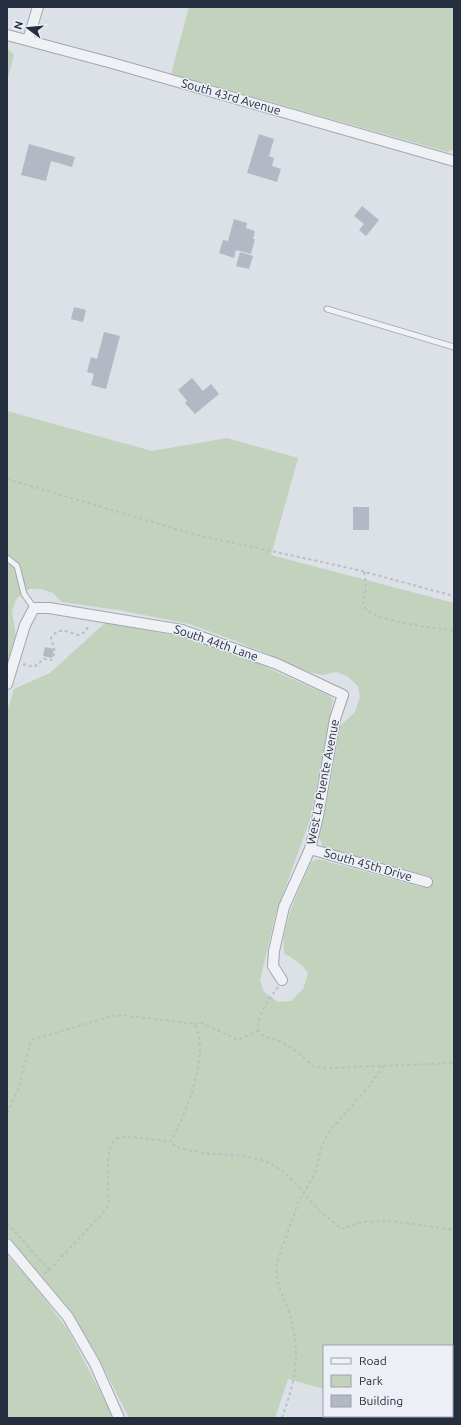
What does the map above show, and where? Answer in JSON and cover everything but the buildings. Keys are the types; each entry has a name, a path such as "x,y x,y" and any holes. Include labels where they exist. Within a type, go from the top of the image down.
{"street":[{"path":"28,40 38,7"},
{"name":"South 43rd Avenue","path":"7,35 454,161"},
{"path":"7,684 26,625 34,608"},
{"name":"South 44th Lane","path":"34,608 105,616 182,630 221,642 278,664 343,695"},
{"name":"West La Puente Avenue","path":"282,980 273,966 274,951 284,908 310,849 318,816 334,719 343,695"},
{"name":"South 45th Drive","path":"310,849 427,882"},
{"path":"7,1244 68,1317 95,1364 119,1418"}],"lane":[{"path":"327,310 454,347"},
{"path":"7,558 16,566 24,594 34,608"}],"path":[{"path":"7,479 193,534 364,572 454,596"},
{"path":"364,572 366,589 363,603 365,608 371,614 418,626 454,631"},
{"path":"14,662 34,667 44,659 52,660 55,652 51,643 51,638 56,631 65,630 79,635 85,632 88,628 90,614"},
{"path":"282,980 261,1012 257,1022 258,1030 265,1037 278,1040 296,1051 313,1066 327,1068 454,1063"},
{"path":"7,1113 18,1090 31,1040 112,1016 122,1015 194,1024 202,1023 238,1040 258,1030"},
{"path":"170,1143 186,1111 191,1096 197,1067 201,1045 198,1030 194,1024"},
{"path":"282,1418 296,1372 297,1348 291,1318 275,1270 285,1238 303,1194 315,1173 322,1146 328,1133 367,1089 384,1065"},
{"path":"36,1279 49,1270 104,1212 108,1204 108,1160 112,1145 117,1138 125,1136 151,1140 160,1139 180,1149 240,1155 269,1163 298,1184 303,1194 341,1229 363,1222 392,1221 454,1230"},
{"path":"7,1223 49,1270"}],"green space":[{"path":"189,7 454,7 454,149 448,152 171,74"},
{"path":"7,48 14,55 7,81"},
{"path":"7,411 152,451 227,438 298,458 271,555 454,603 454,1418 383,1418 453,1417 453,1345 323,1345 323,1389 288,1379 275,1418 129,1418 96,1353 70,1310 7,1235 7,711 14,689 50,673 106,622 187,638 239,655 330,696 333,700 311,817 276,913 260,980 264,992 278,1002 291,1001 303,989 308,973 302,965 284,953 284,942 285,930 292,906 311,862 318,859 425,888 429,876 323,847 319,837 329,791 340,726 355,712 360,697 358,686 347,676 336,672 322,675 312,673 236,641 189,624 118,610 62,602 53,593 40,589 29,589 16,599 12,611 16,637 7,667"},
{"path":"7,1255 34,1285 68,1330 114,1418 7,1418"}]}
